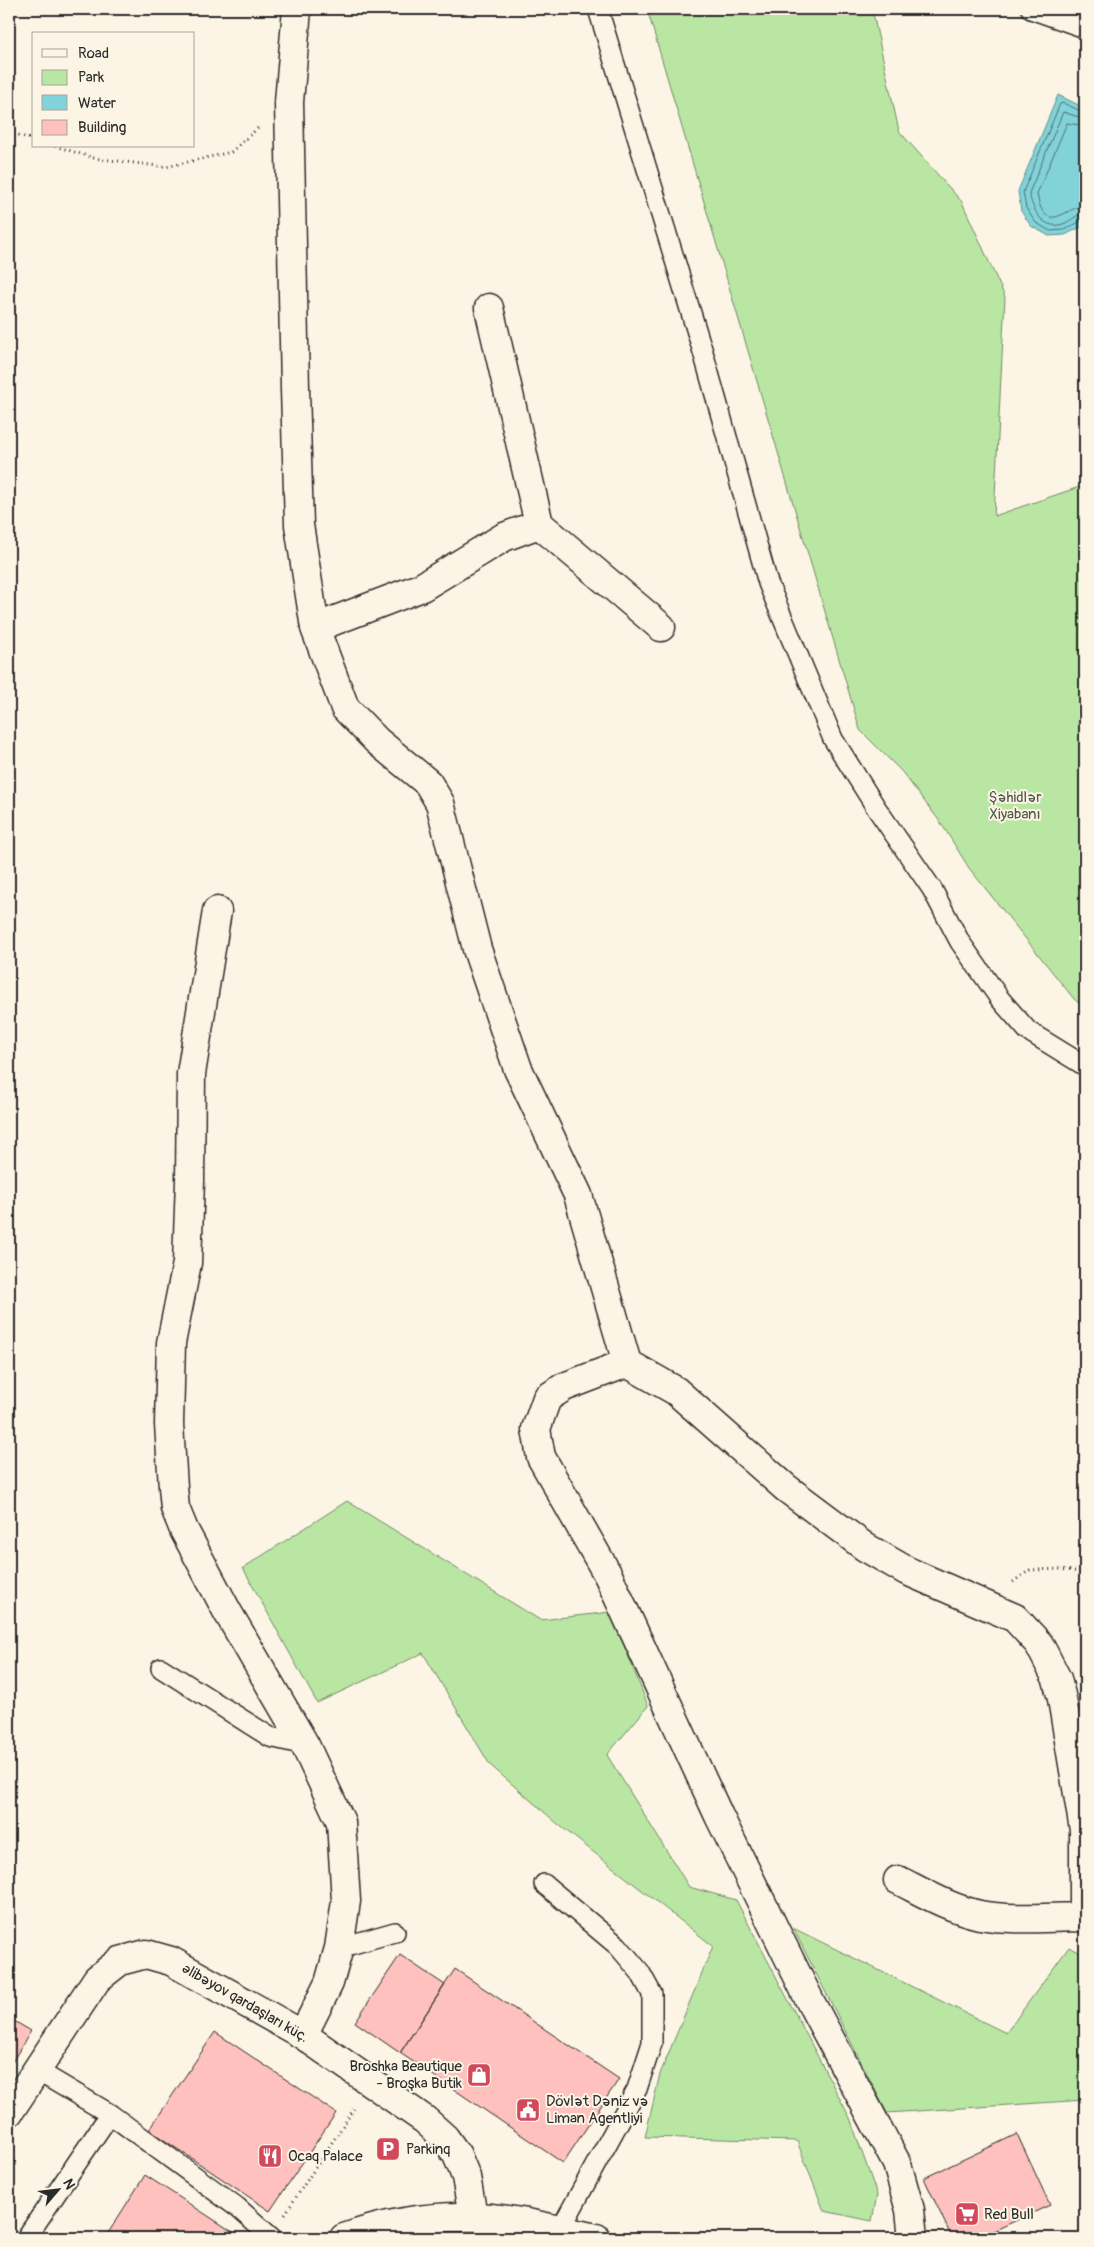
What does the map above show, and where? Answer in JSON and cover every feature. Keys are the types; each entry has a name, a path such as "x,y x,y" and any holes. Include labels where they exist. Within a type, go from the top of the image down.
{"street":[{"path":"297,9 289,102 299,525 315,628 345,708 377,741 428,783 440,803 477,950 518,1068 578,1195 627,1362 676,1391 786,1488 865,1547 907,1571 1015,1618 1039,1644 1057,1679 1084,1830 1084,1917 1008,1918 979,1914 946,1904 898,1880"},
{"path":"489,308 539,524 661,627"},
{"path":"315,628 422,587 504,537 539,524"},
{"path":"217,911 191,1074 187,1263 171,1343 169,1424 173,1488 176,1508 184,1530 227,1611 305,1745 341,1822 346,1900 339,1948 329,1982 303,2035"},
{"path":"627,1362 564,1387 547,1398 536,1430 541,1457 608,1575 718,1816 811,2003 896,2164 910,2210 912,2238"},
{"name":"Əlibəyov qardaşları küç.","path":"9,2112 97,1979 120,1961 146,1954 171,1961 303,2035 425,2120 445,2138 457,2155 466,2177 473,2216"},
{"path":"344,2238 391,2224 427,2218 473,2216 560,2230 596,2238"}],"lane":[{"path":"598,9 703,352 768,583 833,739 877,809 932,889 960,942 1000,999 1028,1031 1085,1066"},
{"path":"1031,9 1085,28"},
{"path":"161,1668 270,1737 305,1745"},
{"path":"544,1884 618,1946 640,1972 652,1994 652,2043 637,2089 560,2230"},
{"path":"339,1948 395,1932"},
{"path":"36,2070 110,2114 237,2207 272,2237"},
{"path":"26,2238 110,2114"}],"path":[{"path":"62,148 94,158 166,167 231,152 289,102"},
{"path":"9,132 32,139"},
{"path":"981,1603 1030,1570 1060,1569 1085,1573"},
{"path":"272,2237 373,2082"}],"green space":[{"name":"Şəhidlər Xiyabanı","path":"647,9 872,9 899,131 962,202 1005,297 994,516 1085,485 1085,1008 1074,999 969,868 941,823 902,772 860,730"},
{"path":"347,1501 540,1620 611,1612 648,1706 607,1755 689,1887 736,1900 850,2118 877,2195 872,2221 824,2211 797,2141 645,2137 660,2074 713,1946 559,1825 490,1765 423,1653 317,1703 243,1568"},
{"path":"793,1928 1006,2033 1069,1947 1085,1955 1085,2100 887,2113"}],"water":[{"path":"1058,95 1085,108 1085,222 1081,227 1065,235 1049,236 1031,226 1021,211 1018,191"}],"building":[{"path":"400,1955 445,1985 400,2053 355,2022"},
{"path":"455,1969 619,2079 563,2163 400,2053"},
{"path":"9,2018 31,2031 9,2067"},
{"path":"215,2032 336,2113 270,2211 149,2130"},
{"path":"1017,2134 1050,2205 978,2238 952,2238 924,2178"},
{"path":"145,2175 239,2236 237,2238 105,2238"}],"place":[{"name":"Broshka Beautique - Broşka Butik","path":"479,2075"},
{"name":"Dövlət Dəniz və Liman Agentliyi","path":"528,2110"},
{"name":"Parkinq","path":"388,2149"},
{"name":"Ocaq Palace","path":"270,2156"},
{"name":"Red Bull","path":"967,2214"}]}
